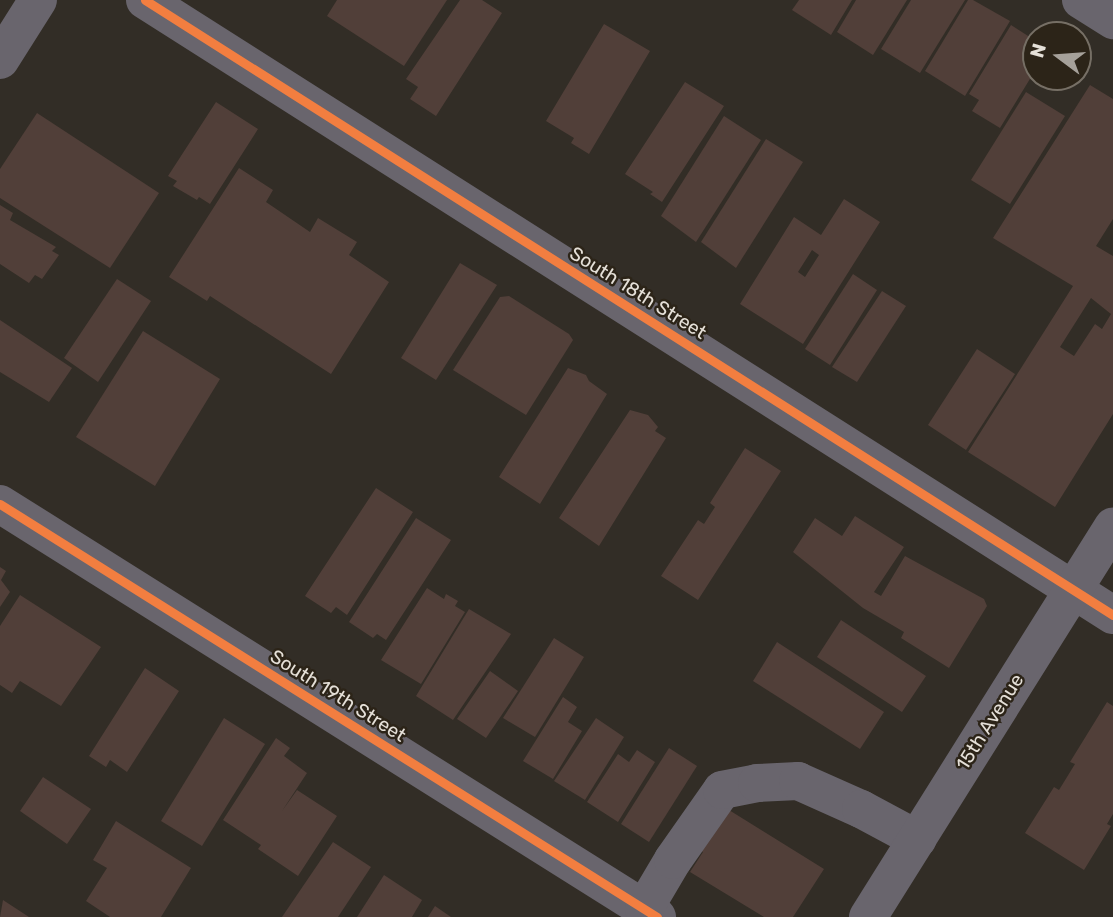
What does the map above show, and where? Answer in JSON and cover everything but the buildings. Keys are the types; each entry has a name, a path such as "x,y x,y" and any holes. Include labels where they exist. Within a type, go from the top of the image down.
{"street":[{"path":"0,60 38,0"},
{"name":"South 18th Street","path":"145,0 1113,615"},
{"path":"1081,0 1113,20"},
{"name":"South 19th Street","path":"0,504 650,913"},
{"name":"15th Avenue","path":"868,917 1113,527"},
{"path":"650,913 673,860 722,790 757,783 798,781 862,809 917,839"}],"cycle path":[{"path":"145,0 1113,615"},
{"path":"0,504 657,917"}]}
